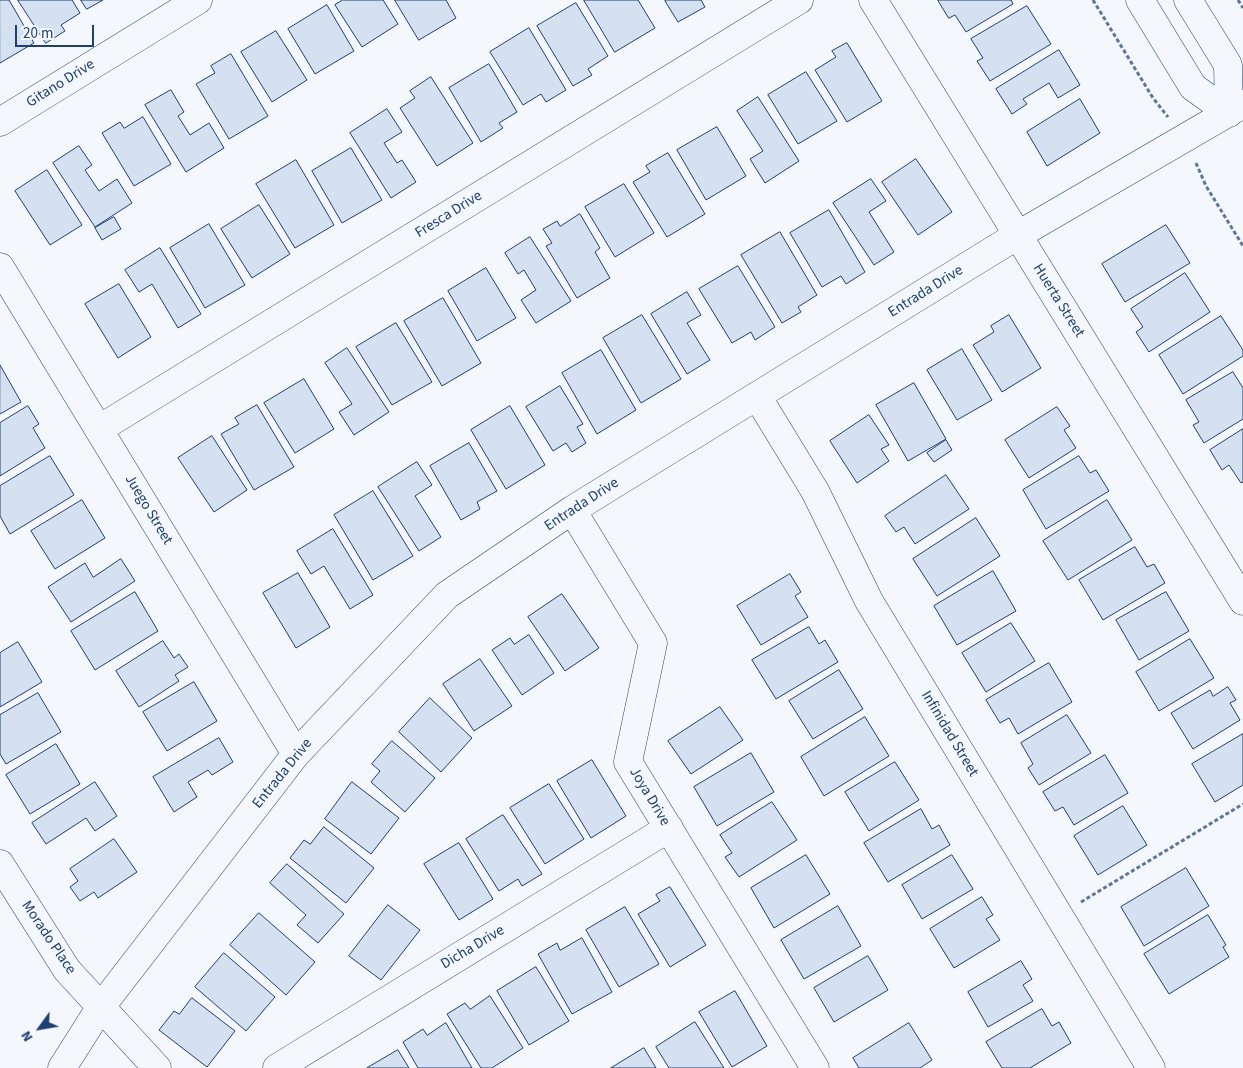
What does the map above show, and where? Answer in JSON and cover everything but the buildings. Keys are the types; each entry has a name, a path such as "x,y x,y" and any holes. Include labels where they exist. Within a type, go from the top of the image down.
{"street":[{"name":"Gitano Drive","path":"0,122 198,0"},
{"name":"Fresca Drive","path":"99,429 799,0"},
{"name":"Huerta Street","path":"873,0 1243,601"},
{"path":"1140,0 1193,87 1236,108"},
{"path":"1188,0 1228,65 1236,108"},
{"name":"Entrada Drive","path":"62,1068 100,1008 296,754 447,595 572,510 1018,235 1236,108"},
{"name":"Juego Street","path":"0,267 296,754"},
{"name":"Infinidad Street","path":"757,396 815,491 869,602 1151,1068"},
{"name":"Joya Drive","path":"572,510 653,643 628,762 812,1067"},
{"name":"Dicha Drive","path":"277,1068 669,828"},
{"name":"Morado Place","path":"0,864 67,970 100,1008"},
{"path":"100,1008 157,1068"}],"path":[{"path":"1238,0 1243,8"},
{"path":"1059,915 1243,804"}]}
